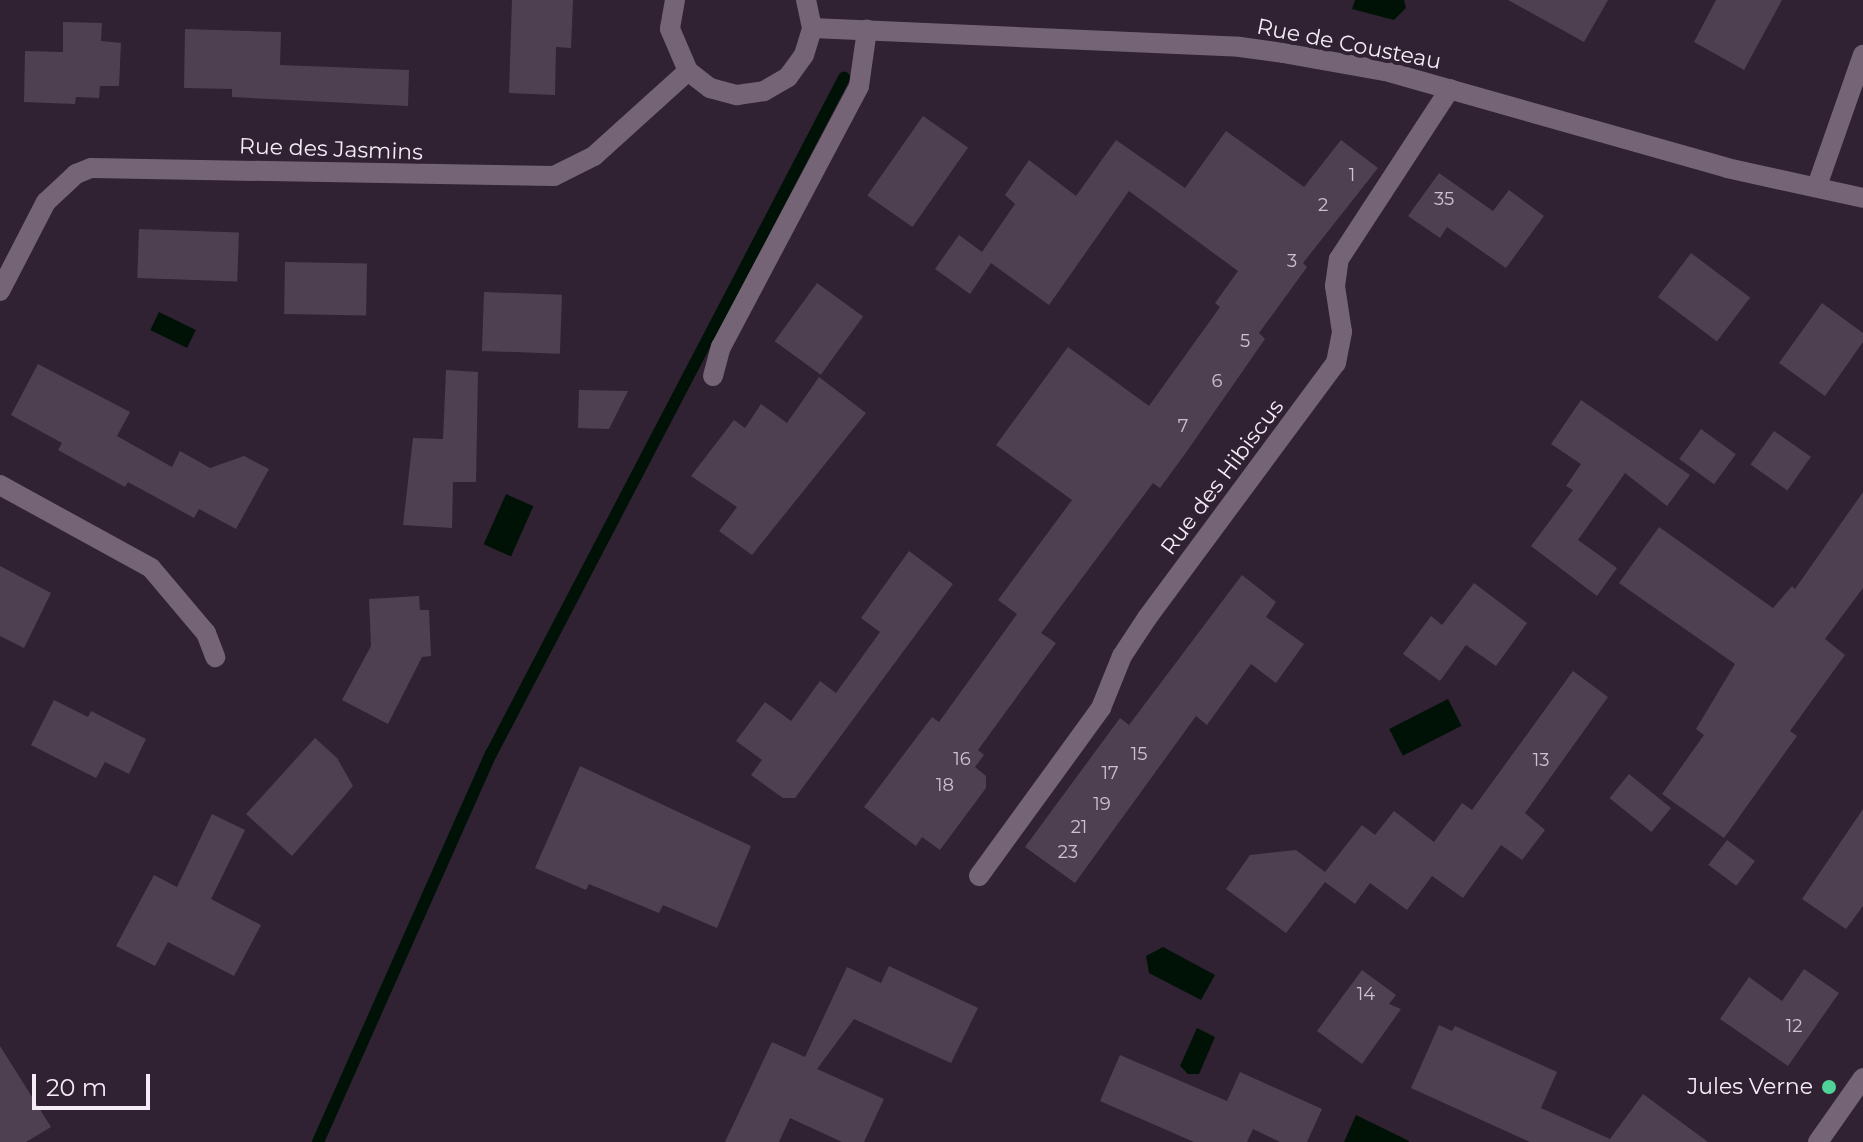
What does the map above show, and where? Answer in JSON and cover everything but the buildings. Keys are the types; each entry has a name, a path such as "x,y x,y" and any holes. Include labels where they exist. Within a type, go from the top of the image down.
{"street":[{"path":"675,0 670,29 688,71 724,91 764,91 788,77 804,55 812,28 806,0"},
{"name":"Rue de Cousteau","path":"812,28 1240,47 1385,71 1727,168 1863,198"},
{"path":"713,376 721,347 859,86 867,30"},
{"path":"1817,186 1863,55"},
{"name":"Rue des Jasmins","path":"0,291 46,202 76,174 91,168 554,176 594,156 688,71"},
{"name":"Rue des Hibiscus","path":"979,876 1101,708 1122,656 1147,618 1336,363 1342,332 1335,286 1339,259 1450,89"},
{"path":"0,485 151,568 206,633 215,657"},
{"path":"1818,1142 1863,1078"}],"shaded area":[{"path":"1355,0 1404,0 1406,8 1394,20 1352,9"},
{"path":"159,312 196,330 187,348 150,330"},
{"path":"506,494 533,506 511,556 484,544"},
{"path":"1448,699 1462,726 1403,756 1389,729"},
{"path":"1163,947 1215,975 1201,1000 1149,973 1146,956"},
{"path":"1197,1028 1215,1037 1199,1074 1188,1074 1180,1066"},
{"path":"1356,1115 1409,1141 1409,1142 1344,1142"}],"waterway":[{"path":"318,1142 491,754 844,78"}],"place":[{"name":"Jules Verne","path":"1829,1087"}]}
